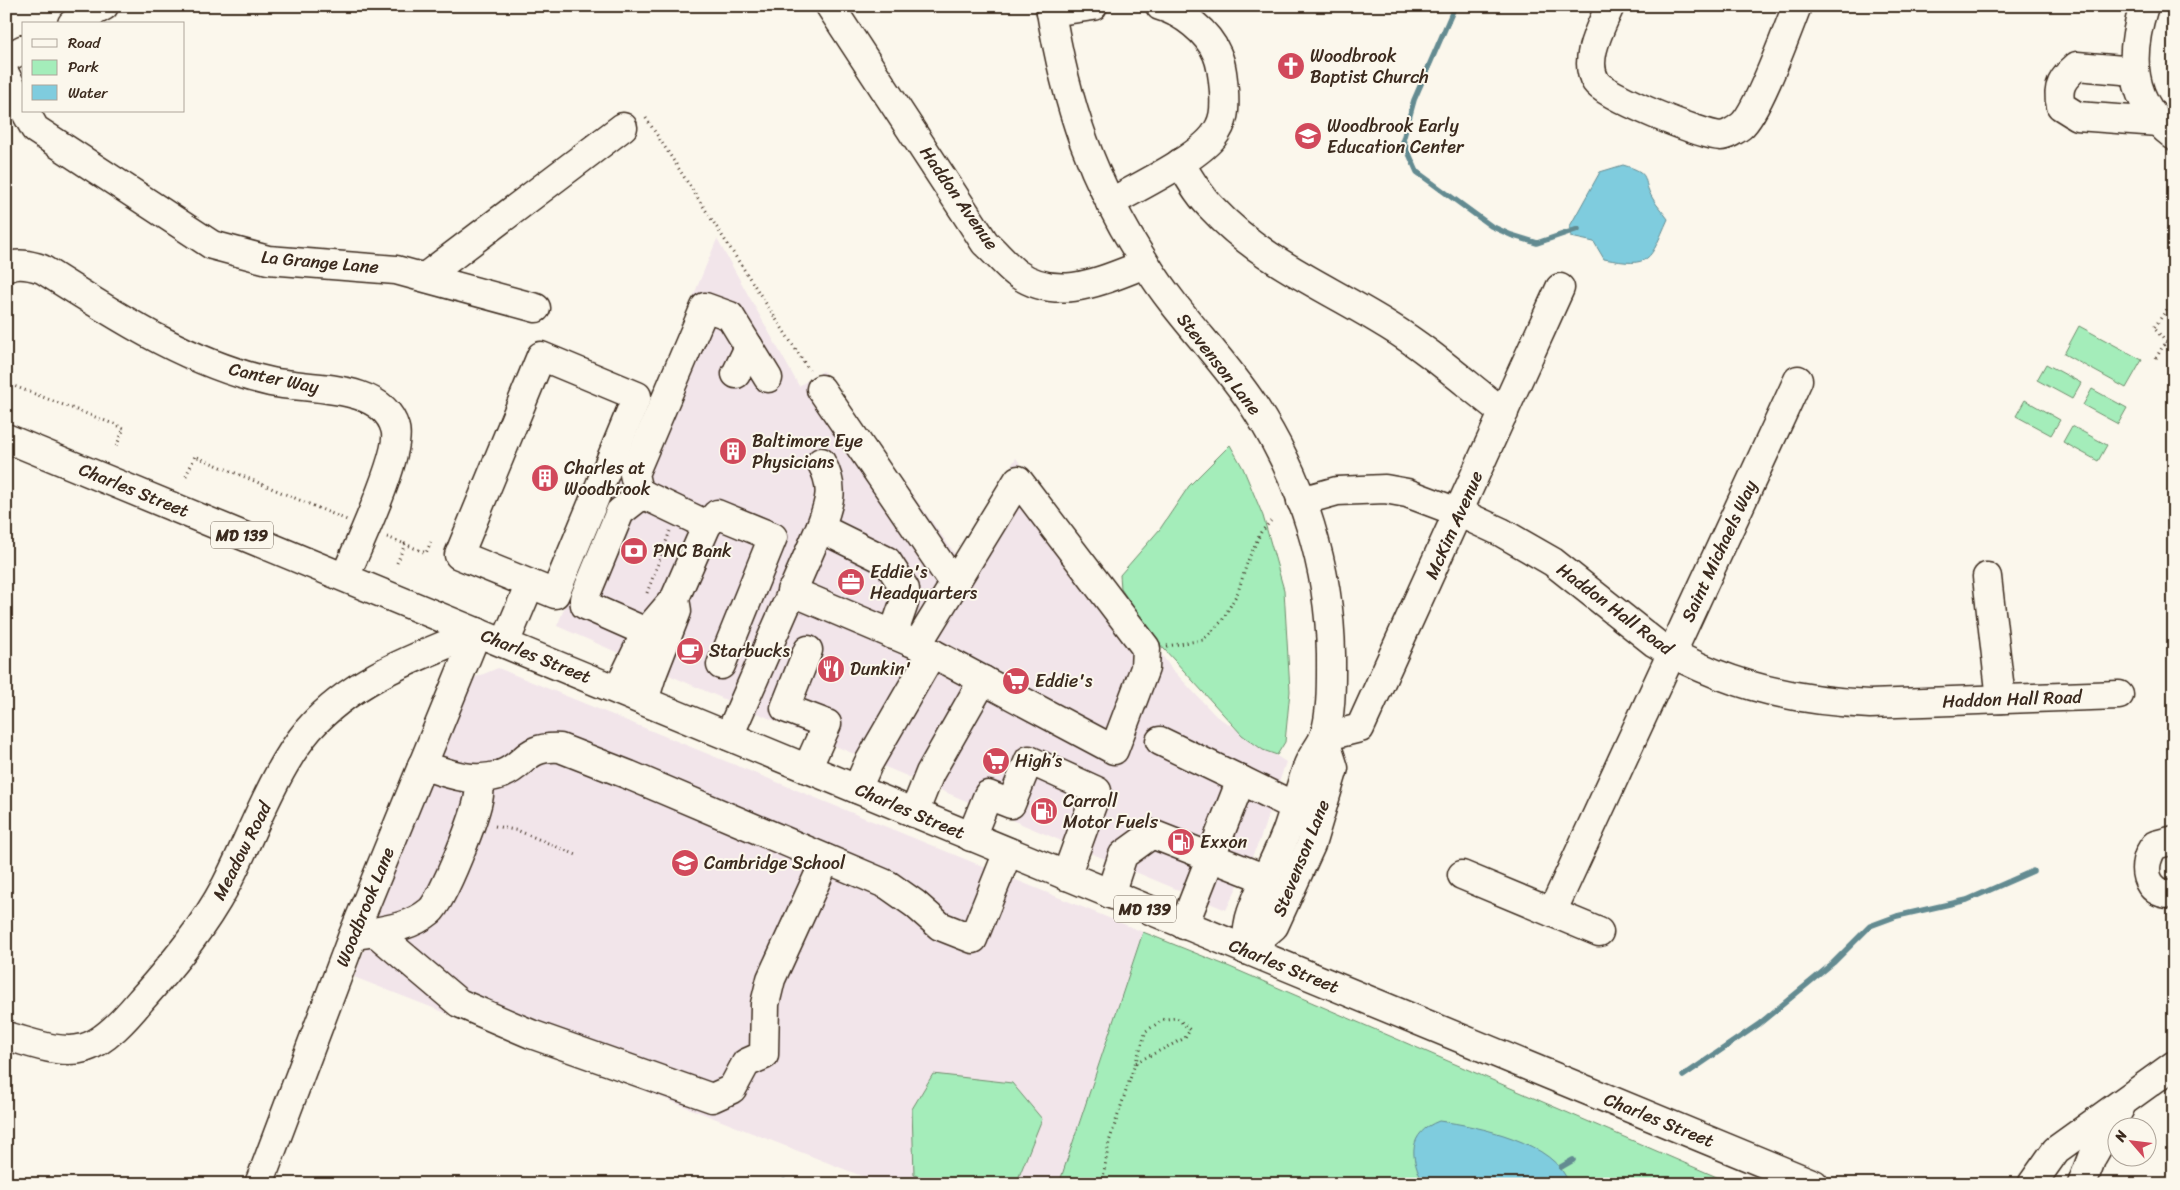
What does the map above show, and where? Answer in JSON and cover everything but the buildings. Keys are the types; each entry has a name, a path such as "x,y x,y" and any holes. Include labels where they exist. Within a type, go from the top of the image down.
{"street":[{"path":"76,22 104,6"},
{"name":"Haddon Avenue","path":"830,6 986,243 1016,272 1038,284 1062,289 1088,286 1145,264"},
{"path":"1051,9 1093,6"},
{"path":"1610,6 1595,40 1591,65 1596,82 1615,96 1703,134 1723,136 1742,126 1759,96 1798,6"},
{"path":"2144,6 2135,44 2134,71 2147,107 2166,129"},
{"path":"1110,203 1180,163 1212,139 1223,122 1225,106 1223,78 1217,54 1206,36 1166,7"},
{"name":"Stevenson Lane","path":"1051,9 1076,124 1110,203 1145,264 1169,299 1254,405 1280,451 1301,501 1322,571 1328,610 1331,682 1324,737 1309,763 1296,807 1250,916 1246,950"},
{"path":"6,58 22,50"},
{"path":"2134,71 2077,66 2065,76 2060,86 2058,95 2061,106 2077,116 2166,129"},
{"name":"La Grange Lane","path":"6,76 22,106"},
{"name":"La Grange Lane","path":"25,112 35,129 212,245 268,260 396,270 536,308"},
{"path":"426,278 632,119"},
{"path":"1180,163 1212,209 1248,240 1290,270 1391,327 1504,413"},
{"name":"Canter Way","path":"6,268 28,264 42,269 141,330 180,351 208,363 272,382 361,395 389,414 396,429 393,458 345,577"},
{"name":"McKim Avenue","path":"1324,737 1360,728 1460,513 1560,288"},
{"path":"707,525 638,492 634,474 705,307 730,316 768,378"},
{"path":"736,374 749,347"},
{"path":"541,356 637,396 556,594 530,584 459,555 541,356"},
{"name":"Saint Michaels Way","path":"1552,912 1798,380"},
{"path":"821,389 954,584"},
{"name":"Charles Street","path":"6,438 1814,1184"},
{"path":"729,736 830,504 829,478 821,462"},
{"path":"792,591 914,644 1114,750 1145,668 1146,648 1018,480 954,584 914,644 857,789"},
{"name":"Haddon Hall Road","path":"1301,501 1337,491 1385,489 1407,493 1460,513 1500,532 1553,562 1655,643 1672,654 1747,686 1802,698 1870,704 2119,695"},
{"path":"643,494 620,512 584,599 585,605 646,632"},
{"path":"618,690 646,632 675,598 707,525 717,514 773,537 721,664"},
{"path":"820,528 886,561 906,589 904,603 914,644"},
{"path":"1987,577 2001,700"},
{"path":"505,643 530,584"},
{"path":"644,701 652,674 677,611 675,598"},
{"name":"Woodbrook Lane","path":"259,1184 364,933 422,765 477,632"},
{"name":"Meadow Road","path":"6,1036 70,1050 85,1048 102,1038 131,1012 179,958 196,933 225,886 278,779 309,730 333,706 387,669 477,632"},
{"path":"808,650 785,708 827,724 808,769"},
{"path":"914,813 930,773 982,680"},
{"name":"Stevenson Lane","path":"1246,950 1274,926 1311,845 1334,768 1324,737"},
{"path":"1160,741 1296,807"},
{"path":"422,765 456,776 479,779 503,774 532,752 548,748 560,748 888,885 915,904 940,926 973,939 1008,852"},
{"path":"971,836 988,795 1011,804 1029,760 1097,790 1066,876"},
{"path":"364,933 410,923 435,906 473,816 479,795 479,779"},
{"path":"1184,925 1241,780"},
{"path":"1110,894 1123,855 1152,834 1266,879"},
{"path":"2174,840 2164,841 2155,845 2145,860 2145,870 2153,886 2160,892 2174,894"},
{"path":"364,933 458,1003 532,1034 712,1098 732,1089 746,1063 764,1055 765,1004 771,979 826,859"},
{"path":"1462,875 1599,932"},
{"path":"2032,1184 2056,1150 2174,1065"},
{"path":"2082,1184 2092,1157 2123,1102"}],"path":[{"path":"632,119 821,389"},
{"path":"2156,358 2167,343 2154,328 2174,299"},
{"path":"6,384 124,428 116,447"},
{"path":"186,476 194,456 426,553 431,542"},
{"path":"1146,648 1203,640 1222,621 1234,599 1248,560 1261,532 1271,520"},
{"path":"397,563 405,544"},
{"path":"473,816 496,826 519,831 578,856"},
{"path":"1102,1184 1109,1142 1135,1063 1146,1031 1164,1020 1177,1018 1190,1030 1185,1038 1135,1063"}],"shaded area":[{"path":"717,239 799,386 823,371 956,555 1016,458 1115,588 1171,668 1216,716 1286,762 1259,842 1226,910 733,703 557,626"},
{"name":"Cambridge School","path":"498,668 1143,932 1059,1184 882,1184 354,977 469,680"}],"green space":[{"path":"2079,326 2142,360 2126,388 2064,354"},
{"path":"2046,364 2081,383 2072,399 2037,380"},
{"path":"2092,389 2127,408 2118,424 2083,405"},
{"path":"2025,400 2060,420 2051,435 2016,416"},
{"path":"2072,426 2107,445 2098,461 2063,442"},
{"path":"1230,445 1243,468 1263,516 1284,590 1290,691 1285,742 1277,755 1263,750 1242,735 1155,639 1121,589 1120,575 1160,529 1189,486"},
{"path":"1143,932 1230,967 1733,1184 1059,1184"},
{"path":"933,1074 1012,1083 1042,1119 1016,1184 945,1184 914,1175 912,1109"}],"water":[{"path":"1623,165 1643,174 1649,192 1668,219 1652,252 1647,258 1640,261 1620,262 1604,259 1594,242 1571,237 1570,226 1600,172"},
{"path":"1439,1121 1494,1132 1532,1147 1549,1157 1561,1169 1569,1184 1424,1184 1416,1164 1414,1147 1421,1132"}],"waterway":[{"path":"1455,6 1414,100 1403,140 1417,172 1491,226 1511,235 1537,243 1578,229"},
{"path":"1683,1076 1759,1024 1833,963 1870,926 1897,916 1967,900 2033,871"},
{"path":"1561,1167 1573,1160"}],"place":[{"name":"Woodbrook Baptist Church","path":"1291,66"},
{"name":"Woodbrook Early Education Center","path":"1308,136"},
{"name":"Baltimore Eye Physicians","path":"733,451"},
{"name":"Charles at Woodbrook","path":"545,478"},
{"name":"PNC Bank","path":"634,551"},
{"name":"Eddie's Headquarters","path":"851,582"},
{"name":"Starbucks","path":"690,651"},
{"name":"Dunkin'","path":"831,669"},
{"name":"Eddie's","path":"1016,681"},
{"name":"High’s","path":"996,761"},
{"name":"Carroll Motor Fuels","path":"1044,811"},
{"name":"Exxon","path":"1181,842"},
{"name":"Cambridge School","path":"685,863"}]}
